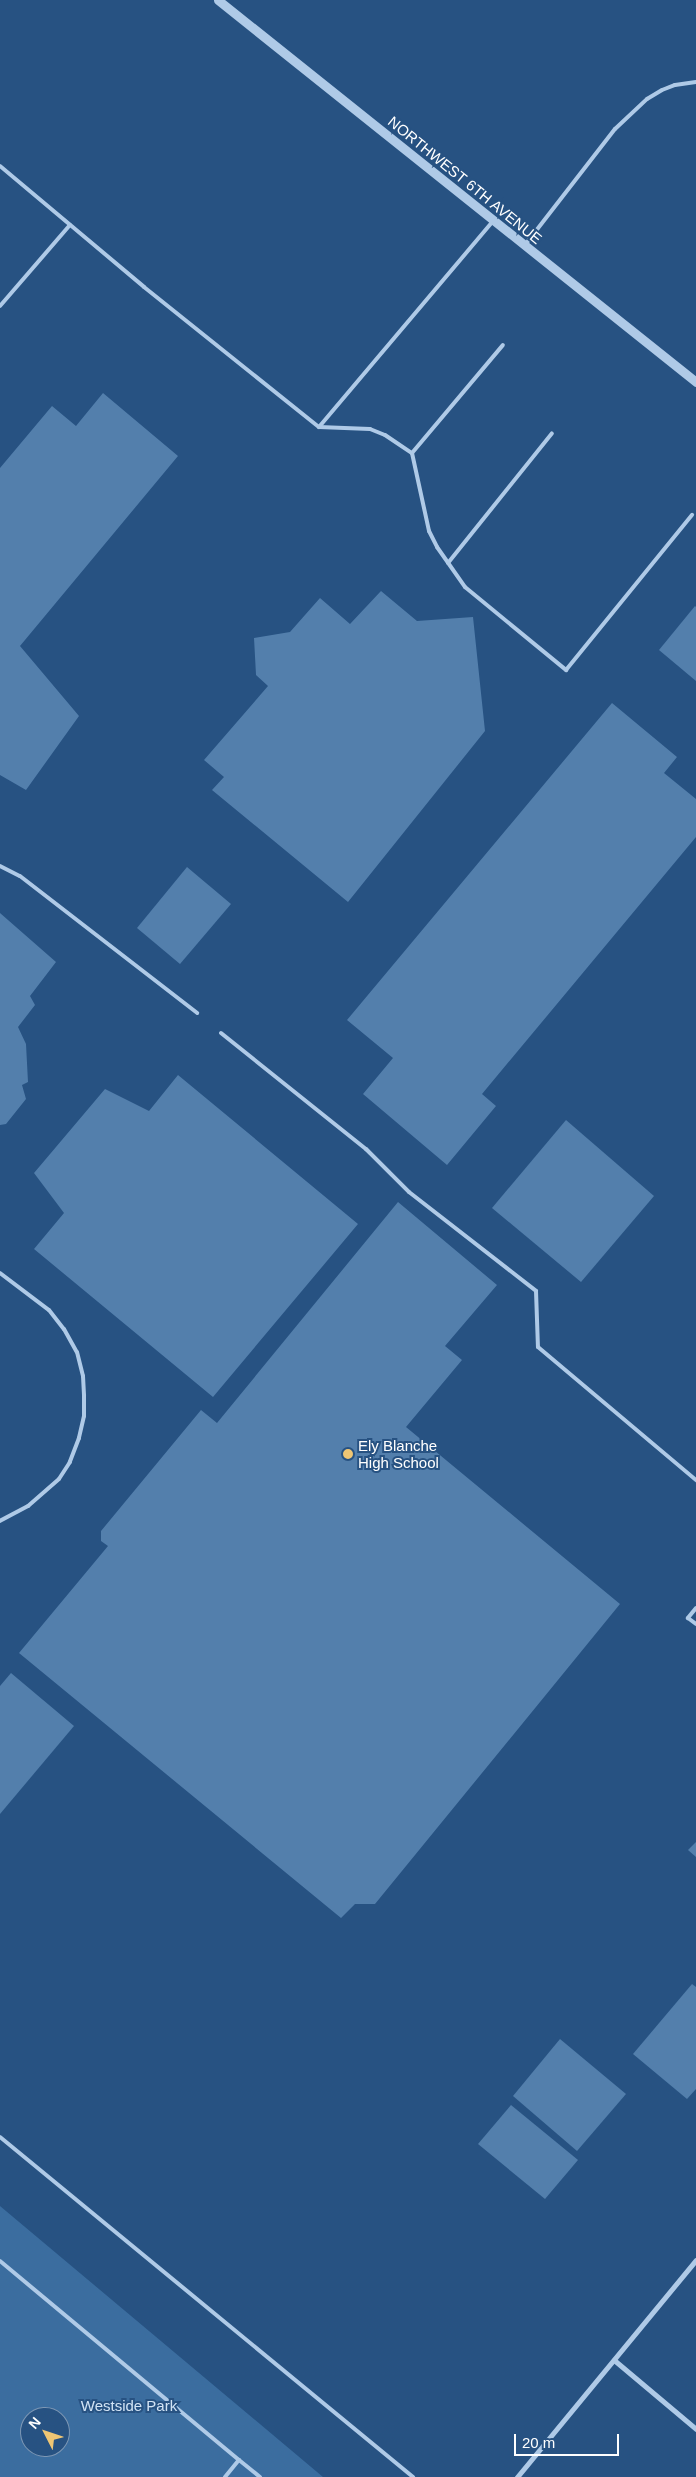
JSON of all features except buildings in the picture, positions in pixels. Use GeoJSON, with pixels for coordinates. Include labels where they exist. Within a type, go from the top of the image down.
{"type":"FeatureCollection","features":[{"type":"Feature","properties":{"kind":"street","name":"NORTHWEST 6TH AVENUE"},"geometry":{"type":"LineString","coordinates":[[218,0],[696,382]]}},
{"type":"Feature","properties":{"kind":"street"},"geometry":{"type":"LineString","coordinates":[[517,2477],[696,2260]]}},
{"type":"Feature","properties":{"kind":"street"},"geometry":{"type":"LineString","coordinates":[[614,2360],[696,2430]]}},
{"type":"Feature","properties":{"kind":"lane"},"geometry":{"type":"LineString","coordinates":[[525,245],[615,130],[647,99],[675,85],[696,82]]}},
{"type":"Feature","properties":{"kind":"lane"},"geometry":{"type":"LineString","coordinates":[[0,166],[318,428],[370,428],[385,435],[412,454],[426,522],[437,547],[465,587],[566,670],[692,515]]}},
{"type":"Feature","properties":{"kind":"lane"},"geometry":{"type":"LineString","coordinates":[[318,428],[493,220]]}},
{"type":"Feature","properties":{"kind":"lane"},"geometry":{"type":"LineString","coordinates":[[0,306],[70,225]]}},
{"type":"Feature","properties":{"kind":"lane"},"geometry":{"type":"LineString","coordinates":[[0,298],[4,302]]}},
{"type":"Feature","properties":{"kind":"lane"},"geometry":{"type":"LineString","coordinates":[[412,454],[503,345]]}},
{"type":"Feature","properties":{"kind":"lane"},"geometry":{"type":"LineString","coordinates":[[448,563],[552,433]]}},
{"type":"Feature","properties":{"kind":"lane"},"geometry":{"type":"LineString","coordinates":[[0,866],[20,876],[197,1013]]}},
{"type":"Feature","properties":{"kind":"lane"},"geometry":{"type":"LineString","coordinates":[[221,1033],[366,1150],[409,1192],[536,1290],[538,1347],[696,1480]]}},
{"type":"Feature","properties":{"kind":"lane"},"geometry":{"type":"LineString","coordinates":[[0,1273],[49,1310],[64,1329],[77,1352],[83,1376],[84,1416],[79,1438],[70,1462],[59,1479],[28,1506],[0,1521]]}},
{"type":"Feature","properties":{"kind":"lane"},"geometry":{"type":"LineString","coordinates":[[696,1608],[688,1618],[696,1624]]}},
{"type":"Feature","properties":{"kind":"lane"},"geometry":{"type":"LineString","coordinates":[[0,2137],[413,2477]]}},
{"type":"Feature","properties":{"kind":"lane"},"geometry":{"type":"LineString","coordinates":[[0,2261],[260,2477]]}},
{"type":"Feature","properties":{"kind":"lane"},"geometry":{"type":"LineString","coordinates":[[225,2477],[239,2460]]}},
{"type":"Feature","properties":{"kind":"green space","name":"Westside Park"},"geometry":{"type":"Polygon","coordinates":[[[0,2206],[323,2477],[0,2477],[0,2206]]]}},
{"type":"Feature","properties":{"kind":"place","name":"Ely Blanche High School"},"geometry":{"type":"Point","coordinates":[348,1454]}}]}
